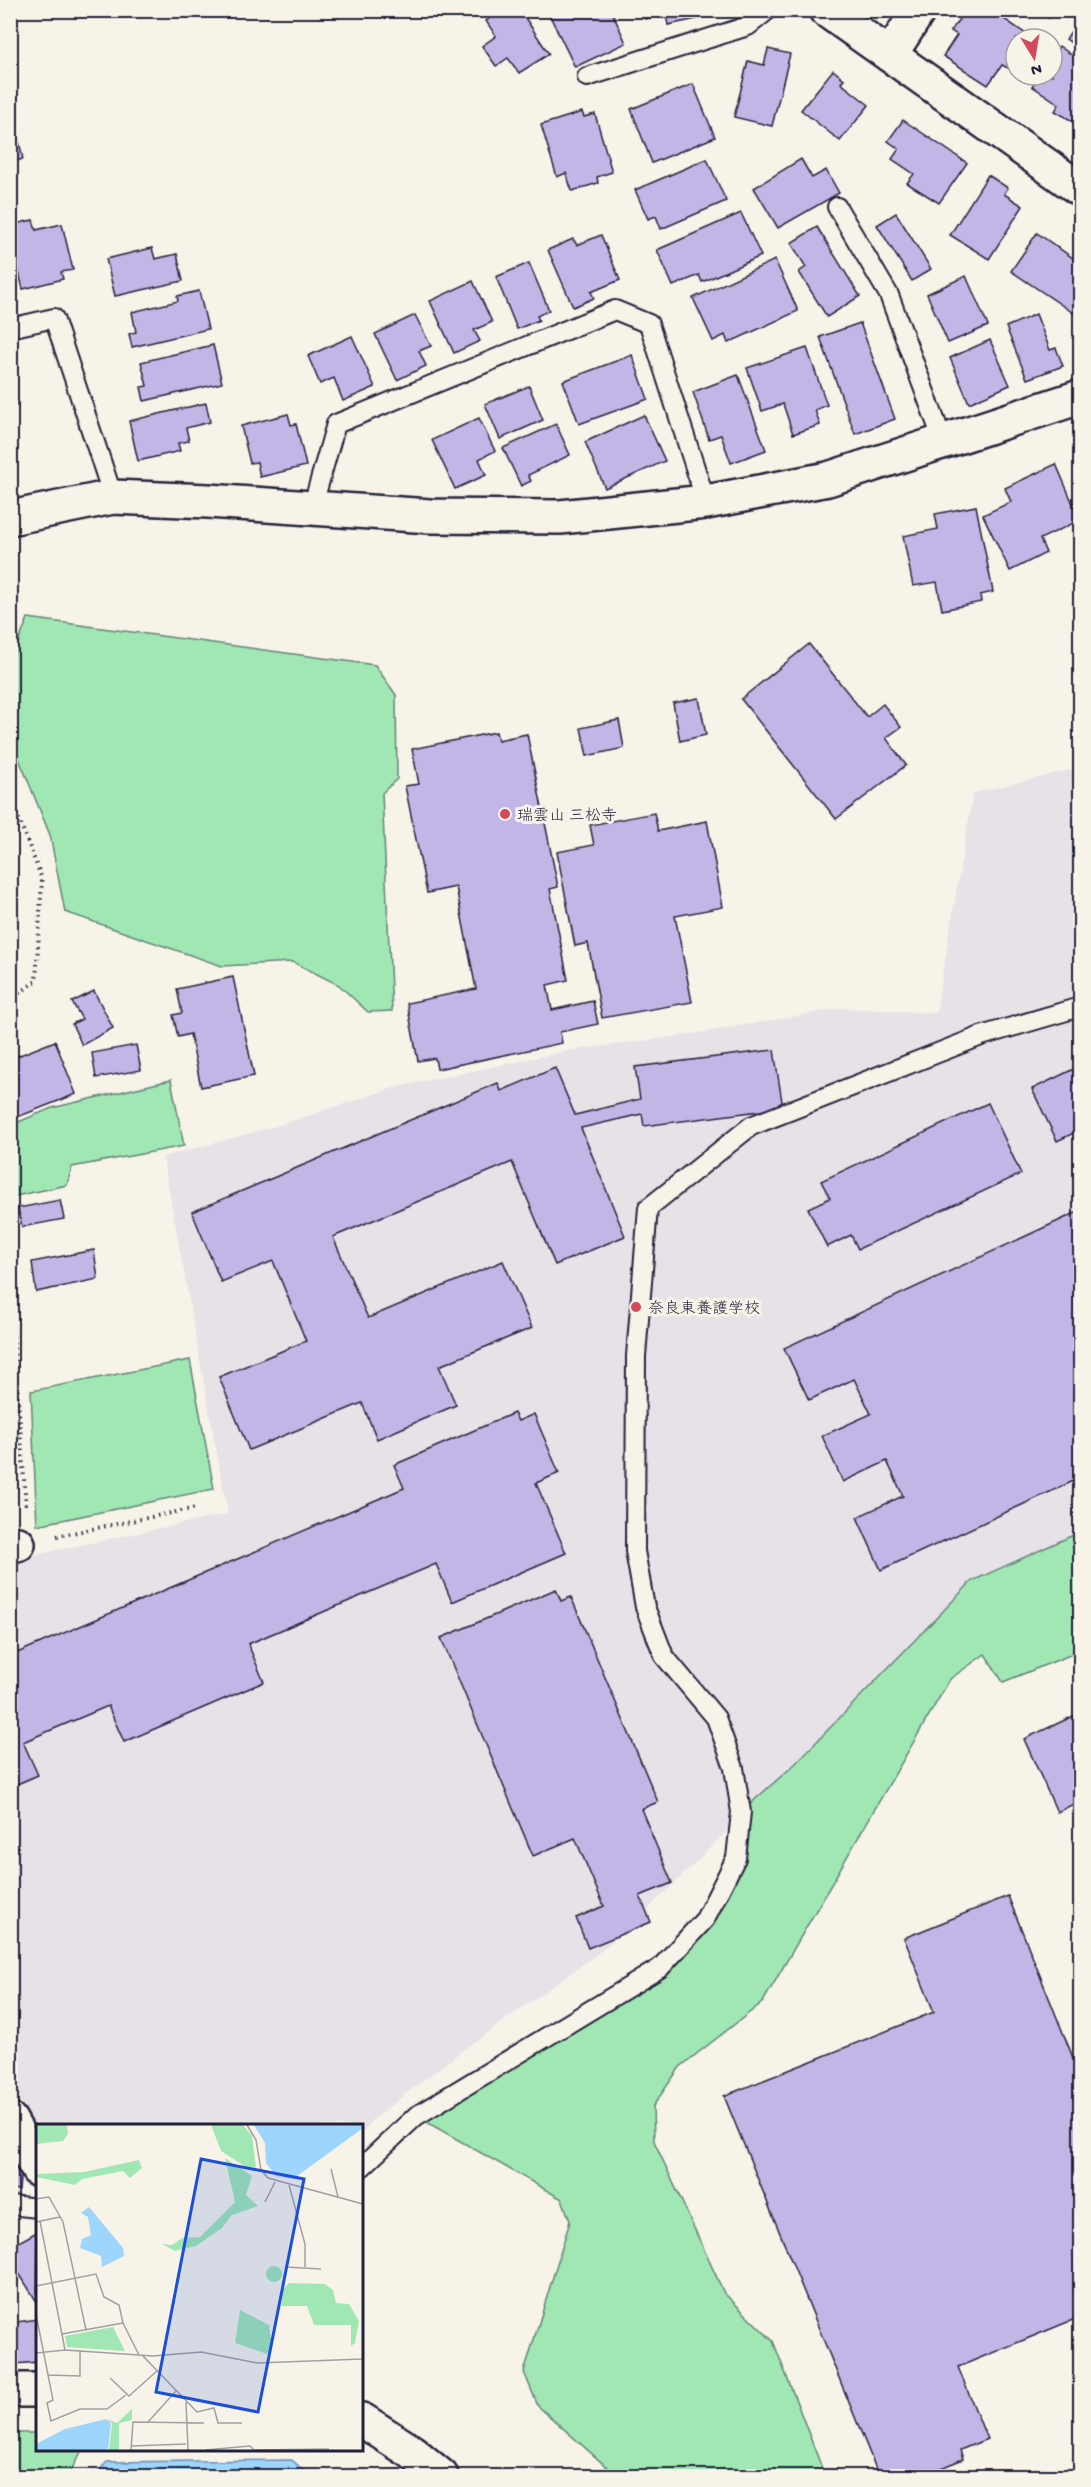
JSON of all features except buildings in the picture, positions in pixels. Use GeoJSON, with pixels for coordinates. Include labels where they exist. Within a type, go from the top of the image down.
{"type":"FeatureCollection","features":[{"type":"Feature","properties":{"kind":"street"},"geometry":{"type":"LineString","coordinates":[[826,10],[1080,189]]}},
{"type":"Feature","properties":{"kind":"street"},"geometry":{"type":"LineString","coordinates":[[890,56],[919,10]]}},
{"type":"Feature","properties":{"kind":"street"},"geometry":{"type":"LineString","coordinates":[[10,518],[113,497],[430,516],[560,517],[706,502],[828,478],[1080,397]]}},
{"type":"Feature","properties":{"kind":"street"},"geometry":{"type":"LineString","coordinates":[[10,2120],[36,2166]]}},
{"type":"Feature","properties":{"kind":"street"},"geometry":{"type":"LineString","coordinates":[[10,2390],[36,2390]]}},
{"type":"Feature","properties":{"kind":"street"},"geometry":{"type":"LineString","coordinates":[[363,2421],[412,2452],[441,2476]]}},
{"type":"Feature","properties":{"kind":"lane"},"geometry":{"type":"LineString","coordinates":[[587,77],[748,26],[768,10]]}},
{"type":"Feature","properties":{"kind":"lane"},"geometry":{"type":"LineString","coordinates":[[837,207],[889,295],[943,441]]}},
{"type":"Feature","properties":{"kind":"lane"},"geometry":{"type":"LineString","coordinates":[[312,508],[336,424],[615,310],[649,324],[706,502]]}},
{"type":"Feature","properties":{"kind":"lane"},"geometry":{"type":"LineString","coordinates":[[10,328],[54,318],[113,497]]}},
{"type":"Feature","properties":{"kind":"lane"},"geometry":{"type":"LineString","coordinates":[[363,2165],[416,2116],[660,1968],[705,1919],[736,1858],[741,1812],[734,1768],[716,1718],[664,1656],[645,1607],[635,1551],[636,1356],[648,1208],[751,1126],[981,1036],[1080,1007]]}},
{"type":"Feature","properties":{"kind":"lane"},"geometry":{"type":"LineString","coordinates":[[10,2205],[36,2208]]}},
{"type":"Feature","properties":{"kind":"path"},"geometry":{"type":"LineString","coordinates":[[10,796],[42,879],[36,981],[10,1000]]}},
{"type":"Feature","properties":{"kind":"path"},"geometry":{"type":"LineString","coordinates":[[10,1294],[27,1523],[14,1545]]}},
{"type":"Feature","properties":{"kind":"path"},"geometry":{"type":"LineString","coordinates":[[14,1545],[196,1508]]}},
{"type":"Feature","properties":{"kind":"shaded area","name":"奈良東養護学校"},"geometry":{"type":"Polygon","coordinates":[[[1080,768],[1080,1532],[972,1581],[795,1764],[636,1921],[596,1955],[460,2052],[372,2120],[363,2132],[363,2124],[36,2124],[36,2130],[10,2085],[10,1560],[228,1514],[163,1157],[273,1127],[397,1087],[567,1051],[687,1035],[844,1008],[936,1013],[973,793],[1080,768]]]}},
{"type":"Feature","properties":{"kind":"green space"},"geometry":{"type":"Polygon","coordinates":[[[28,618],[375,665],[396,695],[397,779],[382,793],[392,1011],[368,1012],[339,985],[293,962],[222,966],[65,912],[50,835],[11,739],[11,661],[28,618]]]}},
{"type":"Feature","properties":{"kind":"green space"},"geometry":{"type":"Polygon","coordinates":[[[171,1080],[184,1146],[72,1167],[67,1185],[11,1197],[11,1125],[52,1108],[171,1080]]]}},
{"type":"Feature","properties":{"kind":"green space"},"geometry":{"type":"Polygon","coordinates":[[[190,1360],[214,1489],[37,1525],[31,1391],[190,1360]]]}},
{"type":"Feature","properties":{"kind":"green space"},"geometry":{"type":"Polygon","coordinates":[[[1080,1532],[1080,1651],[1003,1682],[985,1654],[950,1679],[763,2002],[680,2067],[653,2106],[654,2141],[724,2293],[773,2341],[825,2476],[631,2476],[608,2468],[538,2406],[524,2372],[570,2221],[562,2199],[416,2116],[660,1968],[736,1858],[741,1812],[795,1764],[972,1581],[1080,1532]]]}},
{"type":"Feature","properties":{"kind":"green space"},"geometry":{"type":"Polygon","coordinates":[[[10,2433],[36,2433],[36,2451],[81,2451],[68,2476],[11,2476],[10,2433]]]}},
{"type":"Feature","properties":{"kind":"water"},"geometry":{"type":"Polygon","coordinates":[[[292,2460],[310,2476],[94,2476],[107,2462],[292,2460]]]}},
{"type":"Feature","properties":{"kind":"place","name":"瑞雲山 三松寺"},"geometry":{"type":"Point","coordinates":[505,814]}},
{"type":"Feature","properties":{"kind":"place","name":"奈良東養護学校"},"geometry":{"type":"Point","coordinates":[636,1307]}}]}
